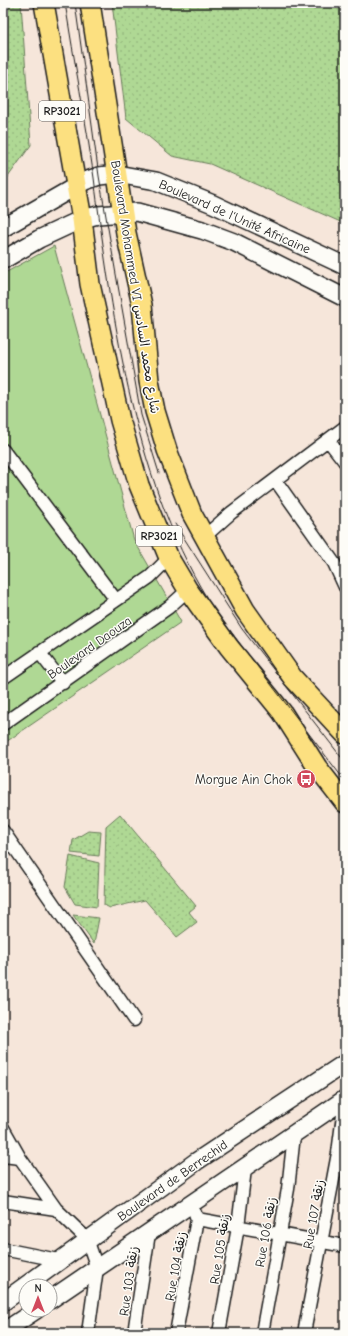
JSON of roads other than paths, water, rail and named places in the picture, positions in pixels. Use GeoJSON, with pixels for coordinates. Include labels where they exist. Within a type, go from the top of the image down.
{"type":"FeatureCollection","features":[{"type":"Feature","properties":{"kind":"main road","name":"RP3021"},"geometry":{"type":"LineString","coordinates":[[44,3],[82,219],[90,284],[120,420],[138,485],[169,558],[188,590],[229,647],[282,712],[317,767],[345,803]]}},
{"type":"Feature","properties":{"kind":"main road","name":"Boulevard Mohammed VI شارع محمد السادس"},"geometry":{"type":"LineString","coordinates":[[90,3],[117,174],[125,213],[126,233],[142,305],[146,359],[155,411],[178,481],[204,537],[245,610],[273,652],[317,705],[345,734]]}},
{"type":"Feature","properties":{"kind":"street","name":"Boulevard de l'Unité Africaine"},"geometry":{"type":"LineString","coordinates":[[3,228],[76,185],[99,176],[117,174],[156,181],[189,194],[345,266]]}},
{"type":"Feature","properties":{"kind":"street","name":"Boulevard de l'Unité Africaine"},"geometry":{"type":"LineString","coordinates":[[3,260],[39,239],[82,219],[98,215],[137,212],[202,230],[234,242],[345,298]]}},
{"type":"Feature","properties":{"kind":"street"},"geometry":{"type":"LineString","coordinates":[[204,537],[231,513],[276,481],[345,427]]}},
{"type":"Feature","properties":{"kind":"street"},"geometry":{"type":"LineString","coordinates":[[328,440],[345,462]]}},
{"type":"Feature","properties":{"kind":"street"},"geometry":{"type":"LineString","coordinates":[[3,450],[116,600]]}},
{"type":"Feature","properties":{"kind":"street"},"geometry":{"type":"LineString","coordinates":[[276,481],[334,563],[345,587]]}},
{"type":"Feature","properties":{"kind":"street","name":"Boulevard Daouza"},"geometry":{"type":"LineString","coordinates":[[3,678],[150,577],[169,558]]}},
{"type":"Feature","properties":{"kind":"street","name":"Boulevard Daouza"},"geometry":{"type":"LineString","coordinates":[[3,724],[169,607],[188,590]]}},
{"type":"Feature","properties":{"kind":"street"},"geometry":{"type":"LineString","coordinates":[[39,652],[63,683]]}},
{"type":"Feature","properties":{"kind":"street"},"geometry":{"type":"LineString","coordinates":[[3,831],[134,1020]]}},
{"type":"Feature","properties":{"kind":"street","name":"Boulevard de Berrechid"},"geometry":{"type":"LineString","coordinates":[[5,1299],[198,1161],[345,1064]]}},
{"type":"Feature","properties":{"kind":"street"},"geometry":{"type":"LineString","coordinates":[[58,1295],[149,1233],[194,1212],[244,1169],[345,1099]]}},
{"type":"Feature","properties":{"kind":"street","name":"Rue 107 زنقة"},"geometry":{"type":"LineString","coordinates":[[304,1333],[338,1153],[345,1099]]}},
{"type":"Feature","properties":{"kind":"street"},"geometry":{"type":"LineString","coordinates":[[3,1128],[20,1158],[56,1209],[87,1239],[97,1268],[88,1333]]}},
{"type":"Feature","properties":{"kind":"street","name":"Rue 106 زنقة"},"geometry":{"type":"LineString","coordinates":[[262,1333],[288,1188],[294,1135]]}},
{"type":"Feature","properties":{"kind":"street"},"geometry":{"type":"LineString","coordinates":[[3,1156],[20,1158]]}},
{"type":"Feature","properties":{"kind":"street","name":"Rue 105 زنقة"},"geometry":{"type":"LineString","coordinates":[[219,1333],[238,1227],[244,1169]]}},
{"type":"Feature","properties":{"kind":"street"},"geometry":{"type":"LineString","coordinates":[[3,1201],[56,1209]]}},
{"type":"Feature","properties":{"kind":"street"},"geometry":{"type":"LineString","coordinates":[[194,1212],[238,1227],[345,1246]]}},
{"type":"Feature","properties":{"kind":"street","name":"Rue 104 زنقة"},"geometry":{"type":"LineString","coordinates":[[176,1333],[194,1212]]}},
{"type":"Feature","properties":{"kind":"street","name":"Rue 103 زنقة"},"geometry":{"type":"LineString","coordinates":[[134,1333],[149,1233]]}},
{"type":"Feature","properties":{"kind":"street"},"geometry":{"type":"LineString","coordinates":[[3,1249],[58,1260]]}},
{"type":"Feature","properties":{"kind":"street"},"geometry":{"type":"LineString","coordinates":[[3,1332],[24,1318]]}},
{"type":"Feature","properties":{"kind":"tram line"},"geometry":{"type":"LineString","coordinates":[[65,3],[120,346],[132,402],[147,458],[165,512],[188,563],[215,611],[345,781]]}},
{"type":"Feature","properties":{"kind":"tram line"},"geometry":{"type":"LineString","coordinates":[[75,3],[99,176],[141,415],[159,473]]}},
{"type":"Feature","properties":{"kind":"tram line"},"geometry":{"type":"LineString","coordinates":[[175,524],[242,629],[345,762]]}},
{"type":"Feature","properties":{"kind":"place","name":"Morgue Ain Chok"},"geometry":{"type":"Point","coordinates":[306,779]}}]}
